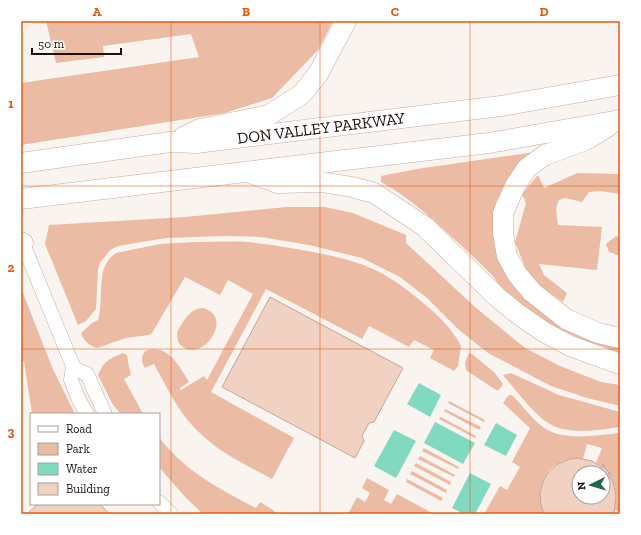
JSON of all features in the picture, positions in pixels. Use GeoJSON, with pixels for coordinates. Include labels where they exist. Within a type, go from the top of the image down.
{"type":"FeatureCollection","features":[{"type":"Feature","properties":{"kind":"highway"},"geometry":{"type":"LineString","coordinates":[[170,142],[200,129],[269,115],[302,94],[318,74],[346,21]]}},
{"type":"Feature","properties":{"kind":"highway","name":"DON VALLEY PARKWAY"},"geometry":{"type":"LineString","coordinates":[[21,163],[170,142],[196,143],[501,106],[620,85]]}},
{"type":"Feature","properties":{"kind":"highway"},"geometry":{"type":"LineString","coordinates":[[21,200],[489,143],[618,120]]}},
{"type":"Feature","properties":{"kind":"highway"},"geometry":{"type":"LineString","coordinates":[[618,120],[586,140],[545,155],[527,168],[515,186],[503,213],[503,233],[507,256],[517,274],[532,292],[566,319],[598,332],[620,338]]}},
{"type":"Feature","properties":{"kind":"highway"},"geometry":{"type":"LineString","coordinates":[[247,172],[278,183],[321,182],[352,187],[374,193],[424,226],[497,297],[518,314],[544,332],[570,346],[617,362]]}},
{"type":"Feature","properties":{"kind":"street"},"geometry":{"type":"LineString","coordinates":[[22,242],[73,368],[71,380],[79,400],[86,413]]}},
{"type":"Feature","properties":{"kind":"street"},"geometry":{"type":"LineString","coordinates":[[73,368],[87,374],[105,413]]}},
{"type":"Feature","properties":{"kind":"street"},"geometry":{"type":"LineString","coordinates":[[160,503],[171,514]]}},
{"type":"Feature","properties":{"kind":"green space"},"geometry":{"type":"Polygon","coordinates":[[[46,21],[333,21],[318,50],[272,98],[225,113],[21,145],[21,83],[199,57],[191,34],[103,46],[104,57],[56,63],[46,21]]]}},
{"type":"Feature","properties":{"kind":"green space"},"geometry":{"type":"Polygon","coordinates":[[[535,152],[507,181],[496,202],[493,226],[494,241],[503,267],[620,344],[620,353],[589,342],[558,328],[543,320],[515,301],[503,290],[490,273],[427,215],[401,194],[381,182],[381,176],[417,169],[535,152]]]}},
{"type":"Feature","properties":{"kind":"green space"},"geometry":{"type":"Polygon","coordinates":[[[577,173],[620,174],[620,194],[600,191],[589,192],[582,202],[565,198],[559,200],[556,208],[558,225],[602,227],[597,270],[539,264],[544,275],[567,293],[563,302],[530,279],[515,242],[526,203],[522,194],[538,175],[544,188],[577,173]]]}},
{"type":"Feature","properties":{"kind":"green space"},"geometry":{"type":"Polygon","coordinates":[[[286,207],[325,207],[353,213],[406,235],[406,243],[475,307],[525,348],[560,366],[601,382],[620,385],[620,406],[587,398],[551,386],[488,353],[458,329],[427,298],[400,277],[362,258],[309,245],[261,237],[224,236],[166,238],[118,246],[110,250],[100,263],[98,270],[96,309],[86,321],[78,325],[45,244],[49,225],[185,217],[286,207]]]}},
{"type":"Feature","properties":{"kind":"green space"},"geometry":{"type":"Polygon","coordinates":[[[616,236],[620,238],[620,256],[609,252],[606,244],[616,236]]]}},
{"type":"Feature","properties":{"kind":"green space"},"geometry":{"type":"Polygon","coordinates":[[[248,242],[280,246],[342,258],[380,272],[410,292],[433,311],[449,327],[461,346],[458,366],[454,371],[430,358],[434,350],[414,340],[409,347],[369,326],[362,339],[266,289],[211,392],[294,438],[272,479],[227,454],[194,428],[181,411],[154,364],[145,368],[142,362],[142,357],[145,351],[153,349],[166,353],[177,363],[189,382],[180,388],[181,390],[204,376],[207,380],[253,294],[228,280],[220,295],[185,277],[152,333],[149,335],[126,338],[97,348],[91,346],[83,338],[81,333],[92,323],[98,320],[101,303],[102,275],[109,259],[116,253],[160,244],[248,242]]]}},
{"type":"Feature","properties":{"kind":"green space"},"geometry":{"type":"Polygon","coordinates":[[[21,288],[52,367],[75,413],[32,413],[24,361],[21,361],[21,288]]]}},
{"type":"Feature","properties":{"kind":"green space"},"geometry":{"type":"Polygon","coordinates":[[[203,308],[213,313],[216,321],[216,330],[204,345],[196,349],[186,349],[178,342],[177,332],[184,320],[194,310],[203,308]]]}},
{"type":"Feature","properties":{"kind":"green space"},"geometry":{"type":"Polygon","coordinates":[[[123,353],[127,355],[131,375],[124,379],[142,413],[120,413],[113,405],[98,375],[105,363],[123,353]]]}},
{"type":"Feature","properties":{"kind":"green space"},"geometry":{"type":"Polygon","coordinates":[[[469,353],[494,372],[503,384],[499,390],[496,390],[466,370],[465,362],[469,353]]]}},
{"type":"Feature","properties":{"kind":"green space"},"geometry":{"type":"Polygon","coordinates":[[[511,373],[559,395],[620,412],[620,427],[575,431],[566,430],[550,424],[531,408],[503,375],[511,373]]]}},
{"type":"Feature","properties":{"kind":"green space"},"geometry":{"type":"Polygon","coordinates":[[[508,396],[513,396],[543,427],[560,435],[591,436],[620,433],[620,514],[614,509],[616,495],[611,478],[611,465],[599,465],[596,463],[602,448],[587,444],[583,459],[571,459],[561,462],[553,467],[547,474],[542,483],[540,492],[544,514],[484,514],[500,486],[507,490],[520,467],[512,462],[530,428],[503,403],[508,396]]]}},
{"type":"Feature","properties":{"kind":"green space"},"geometry":{"type":"Polygon","coordinates":[[[449,401],[485,420],[484,422],[448,403],[449,401]]]}},
{"type":"Feature","properties":{"kind":"green space"},"geometry":{"type":"Polygon","coordinates":[[[445,409],[481,427],[479,430],[444,411],[445,409]]]}},
{"type":"Feature","properties":{"kind":"green space"},"geometry":{"type":"Polygon","coordinates":[[[441,417],[476,436],[475,438],[439,419],[441,417]]]}},
{"type":"Feature","properties":{"kind":"green space"},"geometry":{"type":"Polygon","coordinates":[[[160,438],[180,460],[203,478],[256,508],[260,502],[277,514],[203,514],[186,498],[160,468],[160,438]]]}},
{"type":"Feature","properties":{"kind":"green space"},"geometry":{"type":"Polygon","coordinates":[[[424,448],[459,467],[458,469],[422,451],[424,448]]]}},
{"type":"Feature","properties":{"kind":"green space"},"geometry":{"type":"Polygon","coordinates":[[[420,456],[455,475],[454,477],[418,459],[420,456]]]}},
{"type":"Feature","properties":{"kind":"green space"},"geometry":{"type":"Polygon","coordinates":[[[416,463],[451,482],[450,485],[414,466],[416,463]]]}},
{"type":"Feature","properties":{"kind":"green space"},"geometry":{"type":"Polygon","coordinates":[[[412,471],[447,490],[446,493],[410,474],[412,471]]]}},
{"type":"Feature","properties":{"kind":"green space"},"geometry":{"type":"Polygon","coordinates":[[[367,478],[389,490],[384,500],[391,504],[397,494],[434,514],[348,514],[357,497],[365,502],[370,493],[362,488],[367,478]]]}},
{"type":"Feature","properties":{"kind":"green space"},"geometry":{"type":"Polygon","coordinates":[[[407,479],[443,498],[441,501],[406,482],[407,479]]]}},
{"type":"Feature","properties":{"kind":"water"},"geometry":{"type":"Polygon","coordinates":[[[419,383],[441,395],[430,417],[407,404],[419,383]]]}},
{"type":"Feature","properties":{"kind":"water"},"geometry":{"type":"Polygon","coordinates":[[[435,422],[475,443],[463,464],[424,443],[435,422]]]}},
{"type":"Feature","properties":{"kind":"water"},"geometry":{"type":"Polygon","coordinates":[[[496,423],[517,435],[506,456],[484,445],[496,423]]]}},
{"type":"Feature","properties":{"kind":"water"},"geometry":{"type":"Polygon","coordinates":[[[394,430],[416,441],[396,478],[374,466],[394,430]]]}},
{"type":"Feature","properties":{"kind":"water"},"geometry":{"type":"Polygon","coordinates":[[[470,473],[491,484],[475,514],[464,514],[452,508],[470,473]]]}},
{"type":"Feature","properties":{"kind":"building"},"geometry":{"type":"Polygon","coordinates":[[[270,297],[403,368],[374,422],[369,423],[362,436],[364,441],[355,458],[222,387],[270,297]]]}},
{"type":"Feature","properties":{"kind":"building"},"geometry":{"type":"Polygon","coordinates":[[[577,458],[592,461],[598,465],[571,465],[571,505],[611,505],[611,478],[616,496],[614,514],[544,514],[541,505],[540,493],[543,482],[547,474],[558,464],[577,458]]]}},
{"type":"Feature","properties":{"kind":"building"},"geometry":{"type":"Polygon","coordinates":[[[37,505],[101,505],[109,514],[27,514],[37,505]]]}}]}
